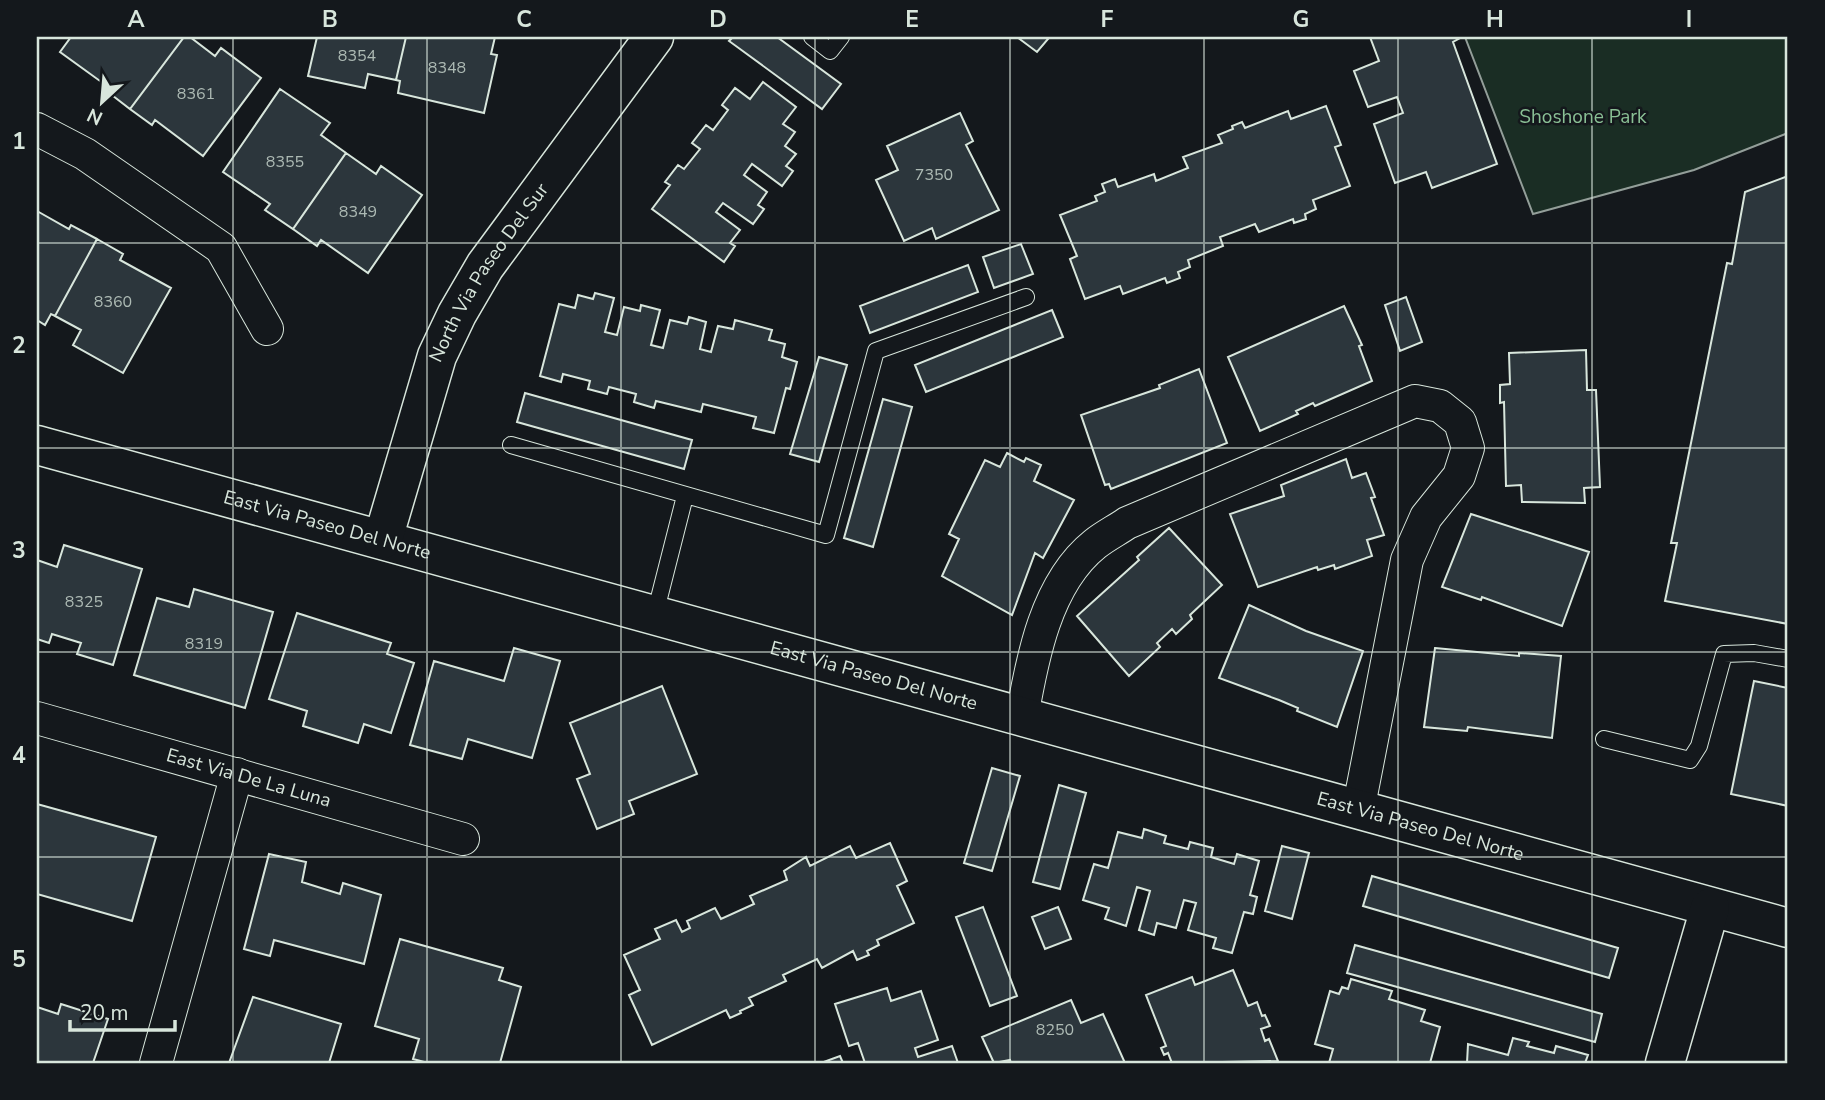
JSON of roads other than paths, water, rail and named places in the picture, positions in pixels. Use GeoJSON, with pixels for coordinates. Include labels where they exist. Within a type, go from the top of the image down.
{"type":"FeatureCollection","features":[{"type":"Feature","properties":{"kind":"street","name":"North Via Paseo Del Sur"},"geometry":{"type":"LineString","coordinates":[[383,539],[437,356],[457,314],[485,266],[654,37]]}},
{"type":"Feature","properties":{"kind":"street"},"geometry":{"type":"LineString","coordinates":[[37,129],[85,154],[221,248],[267,330]]}},
{"type":"Feature","properties":{"kind":"street"},"geometry":{"type":"LineString","coordinates":[[1022,717],[1028,682],[1047,617],[1067,577],[1094,545],[1128,523],[1415,401],[1440,406],[1460,422],[1468,448],[1459,476],[1426,517],[1407,560],[1358,811]]}},
{"type":"Feature","properties":{"kind":"street","name":"East Via Paseo Del Norte"},"geometry":{"type":"LineString","coordinates":[[37,445],[655,614],[1358,811],[1577,868],[1710,908]]}},
{"type":"Feature","properties":{"kind":"street","name":"East Via De La Luna"},"geometry":{"type":"LineString","coordinates":[[37,718],[463,839]]}},
{"type":"Feature","properties":{"kind":"street"},"geometry":{"type":"LineString","coordinates":[[156,1063],[237,774]]}},
{"type":"Feature","properties":{"kind":"street"},"geometry":{"type":"LineString","coordinates":[[1665,1063],[1710,908],[1788,928]]}},
{"type":"Feature","properties":{"kind":"lane"},"geometry":{"type":"LineString","coordinates":[[812,37],[830,51],[841,37]]}},
{"type":"Feature","properties":{"kind":"lane"},"geometry":{"type":"LineString","coordinates":[[511,445],[826,535],[876,351],[1026,297]]}},
{"type":"Feature","properties":{"kind":"lane"},"geometry":{"type":"LineString","coordinates":[[655,614],[685,496]]}},
{"type":"Feature","properties":{"kind":"lane"},"geometry":{"type":"LineString","coordinates":[[1604,739],[1690,760],[1699,746],[1724,654],[1755,653],[1788,659]]}},
{"type":"Feature","properties":{"kind":"park label","name":"Shoshone Park"},"geometry":{"type":"Point","coordinates":[1583,117]}}]}
